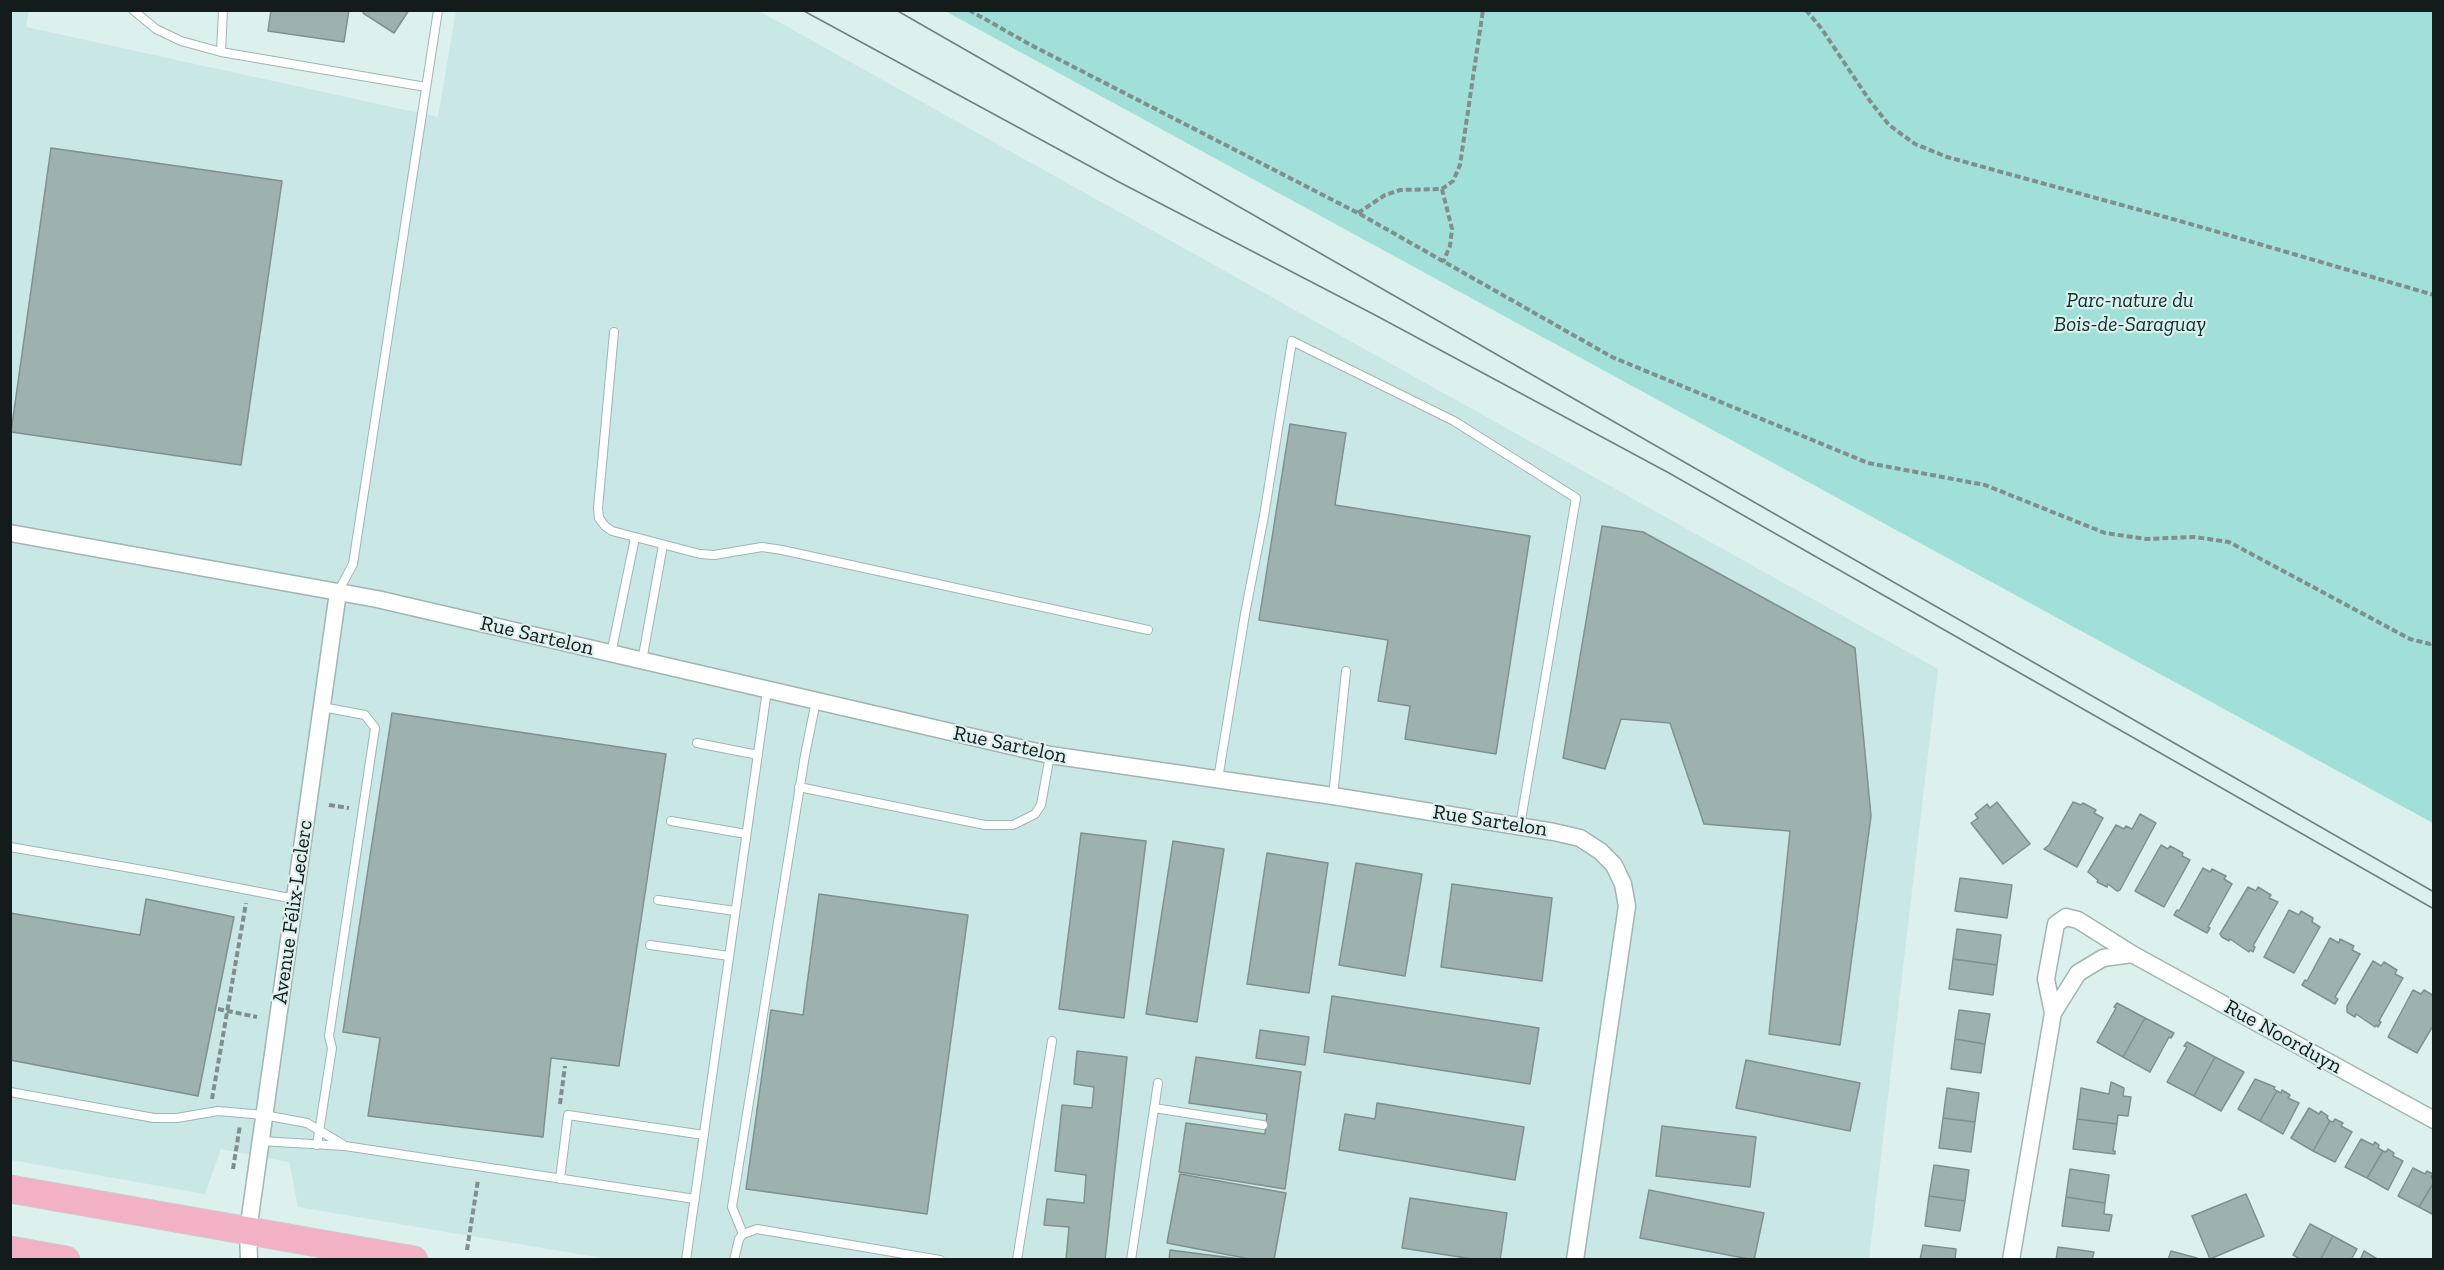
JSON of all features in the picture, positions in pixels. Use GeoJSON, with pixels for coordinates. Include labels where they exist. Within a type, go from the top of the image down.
{"type":"FeatureCollection","features":[{"type":"Feature","properties":{"kind":"main road"},"geometry":{"type":"LineString","coordinates":[[10,1189],[414,1260]]}},
{"type":"Feature","properties":{"kind":"main road"},"geometry":{"type":"LineString","coordinates":[[10,1250],[66,1260]]}},
{"type":"Feature","properties":{"kind":"street","name":"Rue Sartelon"},"geometry":{"type":"LineString","coordinates":[[10,533],[377,599],[1050,755],[1520,826],[1569,835],[1591,844],[1614,865],[1619,874],[1626,894],[1626,922],[1575,1260]]}},
{"type":"Feature","properties":{"kind":"street","name":"Avenue Félix-Leclerc"},"geometry":{"type":"LineString","coordinates":[[249,1260],[248,1231],[338,592]]}},
{"type":"Feature","properties":{"kind":"street","name":"Rue Noorduyn"},"geometry":{"type":"LineString","coordinates":[[2054,1013],[2046,979],[2056,924],[2066,917],[2078,920],[2132,954],[2433,1120]]}},
{"type":"Feature","properties":{"kind":"street","name":"Rue Noorduyn"},"geometry":{"type":"LineString","coordinates":[[2011,1260],[2054,1013],[2078,973],[2103,958],[2132,954]]}},
{"type":"Feature","properties":{"kind":"street","name":"Avenue Félix-Leclerc"},"geometry":{"type":"LineString","coordinates":[[238,1260],[248,1231]]}},
{"type":"Feature","properties":{"kind":"lane"},"geometry":{"type":"LineString","coordinates":[[133,10],[156,29],[181,41],[221,52],[426,87]]}},
{"type":"Feature","properties":{"kind":"lane"},"geometry":{"type":"LineString","coordinates":[[221,52],[223,10]]}},
{"type":"Feature","properties":{"kind":"lane"},"geometry":{"type":"LineString","coordinates":[[338,592],[353,564],[438,10]]}},
{"type":"Feature","properties":{"kind":"lane"},"geometry":{"type":"LineString","coordinates":[[614,332],[598,508],[599,518],[612,531],[714,555],[762,547],[782,550],[1148,630]]}},
{"type":"Feature","properties":{"kind":"lane"},"geometry":{"type":"LineString","coordinates":[[1218,779],[1292,341],[1454,421],[1576,498],[1520,826]]}},
{"type":"Feature","properties":{"kind":"lane"},"geometry":{"type":"LineString","coordinates":[[611,654],[635,538]]}},
{"type":"Feature","properties":{"kind":"lane"},"geometry":{"type":"LineString","coordinates":[[641,661],[663,544]]}},
{"type":"Feature","properties":{"kind":"lane"},"geometry":{"type":"LineString","coordinates":[[1333,796],[1346,671]]}},
{"type":"Feature","properties":{"kind":"lane"},"geometry":{"type":"LineString","coordinates":[[686,1260],[767,690]]}},
{"type":"Feature","properties":{"kind":"lane"},"geometry":{"type":"LineString","coordinates":[[743,1234],[732,1208],[799,787],[816,701]]}},
{"type":"Feature","properties":{"kind":"lane"},"geometry":{"type":"LineString","coordinates":[[317,1145],[332,1048],[329,1036],[375,728],[365,715],[322,707]]}},
{"type":"Feature","properties":{"kind":"lane"},"geometry":{"type":"LineString","coordinates":[[697,743],[758,755]]}},
{"type":"Feature","properties":{"kind":"lane"},"geometry":{"type":"LineString","coordinates":[[799,787],[985,825],[1013,825],[1035,814],[1041,805],[1050,755]]}},
{"type":"Feature","properties":{"kind":"lane"},"geometry":{"type":"LineString","coordinates":[[670,821],[746,834]]}},
{"type":"Feature","properties":{"kind":"lane"},"geometry":{"type":"LineString","coordinates":[[10,847],[160,873],[295,900]]}},
{"type":"Feature","properties":{"kind":"lane"},"geometry":{"type":"LineString","coordinates":[[658,900],[735,911]]}},
{"type":"Feature","properties":{"kind":"lane"},"geometry":{"type":"LineString","coordinates":[[650,945],[729,956]]}},
{"type":"Feature","properties":{"kind":"lane"},"geometry":{"type":"LineString","coordinates":[[1017,1260],[1052,1041]]}},
{"type":"Feature","properties":{"kind":"lane"},"geometry":{"type":"LineString","coordinates":[[1131,1260],[1158,1083]]}},
{"type":"Feature","properties":{"kind":"lane"},"geometry":{"type":"LineString","coordinates":[[10,1092],[154,1118],[177,1118],[218,1111],[264,1115],[307,1123],[345,1146]]}},
{"type":"Feature","properties":{"kind":"lane"},"geometry":{"type":"LineString","coordinates":[[1154,1108],[1263,1125]]}},
{"type":"Feature","properties":{"kind":"lane"},"geometry":{"type":"LineString","coordinates":[[560,1179],[568,1115],[704,1135]]}},
{"type":"Feature","properties":{"kind":"lane"},"geometry":{"type":"LineString","coordinates":[[260,1141],[345,1146],[695,1199]]}},
{"type":"Feature","properties":{"kind":"lane"},"geometry":{"type":"LineString","coordinates":[[734,1260],[736,1245],[743,1234],[757,1229],[940,1260]]}},
{"type":"Feature","properties":{"kind":"path"},"geometry":{"type":"LineString","coordinates":[[969,10],[1029,44],[1358,213],[1612,357],[1868,464],[1985,484],[2105,533],[2146,539],[2195,537],[2229,542],[2410,639],[2430,644],[2433,641]]}},
{"type":"Feature","properties":{"kind":"path"},"geometry":{"type":"LineString","coordinates":[[1358,213],[1385,195],[1400,190],[1442,189],[1453,181],[1460,165],[1483,10]]}},
{"type":"Feature","properties":{"kind":"path"},"geometry":{"type":"LineString","coordinates":[[1806,10],[1821,27],[1889,125],[1915,144],[1947,157],[2187,223],[2433,295]]}},
{"type":"Feature","properties":{"kind":"path"},"geometry":{"type":"LineString","coordinates":[[1442,189],[1452,229],[1450,246],[1443,262]]}},
{"type":"Feature","properties":{"kind":"path"},"geometry":{"type":"LineString","coordinates":[[329,805],[356,809]]}},
{"type":"Feature","properties":{"kind":"path"},"geometry":{"type":"LineString","coordinates":[[212,1100],[245,905]]}},
{"type":"Feature","properties":{"kind":"path"},"geometry":{"type":"LineString","coordinates":[[218,1009],[257,1017]]}},
{"type":"Feature","properties":{"kind":"path"},"geometry":{"type":"LineString","coordinates":[[559,1114],[565,1066]]}},
{"type":"Feature","properties":{"kind":"path"},"geometry":{"type":"LineString","coordinates":[[233,1169],[242,1112]]}},
{"type":"Feature","properties":{"kind":"path"},"geometry":{"type":"LineString","coordinates":[[467,1250],[478,1178]]}},
{"type":"Feature","properties":{"kind":"shaded area"},"geometry":{"type":"Polygon","coordinates":[[[10,11],[29,11],[26,27],[438,117],[456,11],[759,11],[1938,669],[1869,1259],[608,1259],[298,1207],[289,1162],[221,1149],[205,1194],[11,1160],[10,11]]]}},
{"type":"Feature","properties":{"kind":"green space","name":"Parc-nature du Bois-de-Saraguay"},"geometry":{"type":"Polygon","coordinates":[[[945,11],[2433,11],[2433,823],[945,11]]]}},
{"type":"Feature","properties":{"kind":"building"},"geometry":{"type":"Polygon","coordinates":[[[271,10],[349,10],[344,42],[268,31],[271,10]]]}},
{"type":"Feature","properties":{"kind":"building"},"geometry":{"type":"Polygon","coordinates":[[[364,10],[409,10],[394,33],[363,13],[364,10]]]}},
{"type":"Feature","properties":{"kind":"building"},"geometry":{"type":"Polygon","coordinates":[[[51,148],[282,181],[241,465],[11,432],[51,148]]]}},
{"type":"Feature","properties":{"kind":"building"},"geometry":{"type":"Polygon","coordinates":[[[1290,424],[1346,433],[1335,505],[1530,536],[1496,754],[1405,739],[1410,706],[1378,701],[1388,640],[1259,620],[1290,424]]]}},
{"type":"Feature","properties":{"kind":"building"},"geometry":{"type":"Polygon","coordinates":[[[1602,526],[1643,532],[1855,648],[1871,816],[1840,1045],[1769,1034],[1790,831],[1704,824],[1670,723],[1621,719],[1605,769],[1563,758],[1602,526]]]}},
{"type":"Feature","properties":{"kind":"building"},"geometry":{"type":"Polygon","coordinates":[[[392,713],[666,754],[619,1066],[551,1058],[543,1137],[368,1116],[380,1038],[343,1032],[392,713]]]}},
{"type":"Feature","properties":{"kind":"building"},"geometry":{"type":"Polygon","coordinates":[[[1997,802],[2030,844],[2003,864],[1971,823],[1978,818],[1975,814],[1987,804],[1990,808],[1997,802]]]}},
{"type":"Feature","properties":{"kind":"building"},"geometry":{"type":"Polygon","coordinates":[[[2073,802],[2081,805],[2083,803],[2096,810],[2094,813],[2103,818],[2077,867],[2044,849],[2049,845],[2073,802]]]}},
{"type":"Feature","properties":{"kind":"building"},"geometry":{"type":"Polygon","coordinates":[[[2140,814],[2156,823],[2120,890],[2117,891],[2108,884],[2107,887],[2097,882],[2098,880],[2088,872],[2116,825],[2124,829],[2126,826],[2132,829],[2140,814]]]}},
{"type":"Feature","properties":{"kind":"building"},"geometry":{"type":"Polygon","coordinates":[[[1081,833],[1146,841],[1124,1018],[1059,1009],[1081,833]]]}},
{"type":"Feature","properties":{"kind":"building"},"geometry":{"type":"Polygon","coordinates":[[[1173,841],[1224,849],[1197,1022],[1146,1014],[1173,841]]]}},
{"type":"Feature","properties":{"kind":"building"},"geometry":{"type":"Polygon","coordinates":[[[2161,845],[2168,849],[2170,846],[2190,860],[2164,907],[2135,891],[2161,845]]]}},
{"type":"Feature","properties":{"kind":"building"},"geometry":{"type":"Polygon","coordinates":[[[1267,853],[1328,863],[1309,993],[1247,984],[1267,853]]]}},
{"type":"Feature","properties":{"kind":"building"},"geometry":{"type":"Polygon","coordinates":[[[1356,863],[1422,874],[1405,976],[1339,965],[1356,863]]]}},
{"type":"Feature","properties":{"kind":"building"},"geometry":{"type":"Polygon","coordinates":[[[2203,868],[2210,872],[2212,869],[2226,876],[2224,879],[2232,884],[2208,927],[2210,928],[2207,933],[2174,915],[2177,910],[2179,911],[2203,868]]]}},
{"type":"Feature","properties":{"kind":"building"},"geometry":{"type":"Polygon","coordinates":[[[1960,878],[2012,885],[2007,918],[1955,911],[1960,878]]]}},
{"type":"Feature","properties":{"kind":"building"},"geometry":{"type":"Polygon","coordinates":[[[1452,884],[1552,898],[1542,981],[1441,967],[1452,884]]]}},
{"type":"Feature","properties":{"kind":"building"},"geometry":{"type":"Polygon","coordinates":[[[2248,887],[2256,891],[2258,887],[2271,895],[2269,898],[2278,902],[2253,946],[2255,947],[2253,952],[2250,950],[2249,952],[2220,934],[2248,887]]]}},
{"type":"Feature","properties":{"kind":"building"},"geometry":{"type":"Polygon","coordinates":[[[819,894],[968,915],[927,1214],[746,1189],[771,1010],[803,1015],[819,894]]]}},
{"type":"Feature","properties":{"kind":"building"},"geometry":{"type":"Polygon","coordinates":[[[146,899],[234,917],[198,1096],[10,1060],[10,913],[140,935],[146,899]]]}},
{"type":"Feature","properties":{"kind":"building"},"geometry":{"type":"Polygon","coordinates":[[[2289,910],[2299,915],[2301,911],[2313,918],[2312,922],[2320,927],[2294,973],[2264,957],[2289,910]]]}},
{"type":"Feature","properties":{"kind":"building"},"geometry":{"type":"Polygon","coordinates":[[[1957,929],[2001,935],[1997,965],[1953,959],[1957,929]]]}},
{"type":"Feature","properties":{"kind":"building"},"geometry":{"type":"Polygon","coordinates":[[[2330,938],[2339,943],[2340,939],[2354,946],[2352,950],[2360,954],[2335,997],[2338,999],[2335,1004],[2302,985],[2305,980],[2307,981],[2330,938]]]}},
{"type":"Feature","properties":{"kind":"building"},"geometry":{"type":"Polygon","coordinates":[[[1953,959],[1997,965],[1993,995],[1949,989],[1953,959]]]}},
{"type":"Feature","properties":{"kind":"building"},"geometry":{"type":"Polygon","coordinates":[[[2373,961],[2381,966],[2384,962],[2397,970],[2395,974],[2403,978],[2379,1021],[2381,1022],[2378,1027],[2356,1014],[2355,1017],[2347,1012],[2347,1006],[2373,961]]]}},
{"type":"Feature","properties":{"kind":"building"},"geometry":{"type":"Polygon","coordinates":[[[2413,990],[2421,994],[2424,990],[2434,996],[2434,1024],[2417,1053],[2388,1037],[2413,990]]]}},
{"type":"Feature","properties":{"kind":"building"},"geometry":{"type":"Polygon","coordinates":[[[1332,996],[1539,1028],[1530,1084],[1324,1052],[1332,996]]]}},
{"type":"Feature","properties":{"kind":"building"},"geometry":{"type":"Polygon","coordinates":[[[2117,1003],[2145,1018],[2123,1057],[2097,1042],[2117,1003]]]}},
{"type":"Feature","properties":{"kind":"building"},"geometry":{"type":"Polygon","coordinates":[[[1959,1010],[1990,1014],[1985,1044],[1955,1039],[1959,1010]]]}},
{"type":"Feature","properties":{"kind":"building"},"geometry":{"type":"Polygon","coordinates":[[[2145,1018],[2174,1033],[2171,1038],[2169,1037],[2150,1072],[2123,1057],[2145,1018]]]}},
{"type":"Feature","properties":{"kind":"building"},"geometry":{"type":"Polygon","coordinates":[[[1260,1030],[1309,1037],[1305,1065],[1256,1058],[1260,1030]]]}},
{"type":"Feature","properties":{"kind":"building"},"geometry":{"type":"Polygon","coordinates":[[[1955,1039],[1985,1044],[1981,1073],[1951,1069],[1955,1039]]]}},
{"type":"Feature","properties":{"kind":"building"},"geometry":{"type":"Polygon","coordinates":[[[2187,1042],[2215,1057],[2194,1096],[2167,1082],[2187,1047],[2184,1046],[2187,1042]]]}},
{"type":"Feature","properties":{"kind":"building"},"geometry":{"type":"Polygon","coordinates":[[[1077,1051],[1127,1057],[1105,1260],[1066,1260],[1069,1227],[1044,1225],[1047,1199],[1084,1203],[1086,1175],[1055,1171],[1062,1105],[1092,1108],[1094,1087],[1074,1084],[1077,1051]]]}},
{"type":"Feature","properties":{"kind":"building"},"geometry":{"type":"Polygon","coordinates":[[[1196,1057],[1301,1072],[1285,1189],[1179,1172],[1186,1123],[1265,1134],[1267,1114],[1189,1103],[1196,1057]]]}},
{"type":"Feature","properties":{"kind":"building"},"geometry":{"type":"Polygon","coordinates":[[[2215,1057],[2244,1072],[2221,1111],[2194,1096],[2215,1057]]]}},
{"type":"Feature","properties":{"kind":"building"},"geometry":{"type":"Polygon","coordinates":[[[1746,1060],[1860,1083],[1850,1131],[1736,1108],[1746,1060]]]}},
{"type":"Feature","properties":{"kind":"building"},"geometry":{"type":"Polygon","coordinates":[[[2255,1079],[2275,1087],[2277,1091],[2260,1121],[2238,1109],[2255,1079]]]}},
{"type":"Feature","properties":{"kind":"building"},"geometry":{"type":"Polygon","coordinates":[[[2111,1082],[2124,1088],[2123,1096],[2131,1097],[2128,1116],[2118,1115],[2117,1124],[2077,1119],[2081,1088],[2109,1094],[2111,1082]]]}},
{"type":"Feature","properties":{"kind":"building"},"geometry":{"type":"Polygon","coordinates":[[[1947,1088],[1979,1093],[1975,1122],[1943,1118],[1947,1088]]]}},
{"type":"Feature","properties":{"kind":"building"},"geometry":{"type":"Polygon","coordinates":[[[2282,1090],[2290,1095],[2288,1098],[2299,1103],[2283,1134],[2260,1121],[2277,1091],[2281,1093],[2282,1090]]]}},
{"type":"Feature","properties":{"kind":"building"},"geometry":{"type":"Polygon","coordinates":[[[1377,1103],[1524,1127],[1515,1180],[1339,1150],[1345,1114],[1375,1119],[1377,1103]]]}},
{"type":"Feature","properties":{"kind":"building"},"geometry":{"type":"Polygon","coordinates":[[[2309,1108],[2319,1114],[2321,1111],[2328,1116],[2330,1121],[2313,1151],[2291,1138],[2309,1108]]]}},
{"type":"Feature","properties":{"kind":"building"},"geometry":{"type":"Polygon","coordinates":[[[1943,1118],[1975,1122],[1971,1152],[1939,1148],[1943,1118]]]}},
{"type":"Feature","properties":{"kind":"building"},"geometry":{"type":"Polygon","coordinates":[[[2077,1119],[2117,1124],[2113,1151],[2115,1154],[2073,1149],[2077,1119]]]}},
{"type":"Feature","properties":{"kind":"building"},"geometry":{"type":"Polygon","coordinates":[[[2335,1119],[2343,1123],[2341,1126],[2352,1132],[2335,1162],[2313,1151],[2330,1121],[2333,1122],[2335,1119]]]}},
{"type":"Feature","properties":{"kind":"building"},"geometry":{"type":"Polygon","coordinates":[[[1662,1126],[1756,1137],[1750,1187],[1656,1176],[1662,1126]]]}},
{"type":"Feature","properties":{"kind":"building"},"geometry":{"type":"Polygon","coordinates":[[[2361,1139],[2373,1145],[2375,1142],[2383,1151],[2367,1178],[2345,1167],[2361,1139]]]}},
{"type":"Feature","properties":{"kind":"building"},"geometry":{"type":"Polygon","coordinates":[[[2388,1149],[2394,1153],[2393,1156],[2403,1161],[2388,1190],[2367,1178],[2383,1151],[2386,1152],[2388,1149]]]}},
{"type":"Feature","properties":{"kind":"building"},"geometry":{"type":"Polygon","coordinates":[[[1934,1165],[1969,1170],[1965,1201],[1929,1196],[1934,1165]]]}},
{"type":"Feature","properties":{"kind":"building"},"geometry":{"type":"Polygon","coordinates":[[[2413,1168],[2425,1174],[2427,1171],[2433,1174],[2431,1177],[2434,1182],[2419,1207],[2398,1196],[2413,1168]]]}},
{"type":"Feature","properties":{"kind":"building"},"geometry":{"type":"Polygon","coordinates":[[[2070,1169],[2109,1175],[2105,1203],[2066,1197],[2070,1169]]]}},
{"type":"Feature","properties":{"kind":"building"},"geometry":{"type":"Polygon","coordinates":[[[1180,1174],[1286,1193],[1274,1260],[1255,1260],[1167,1243],[1180,1174]]]}},
{"type":"Feature","properties":{"kind":"building"},"geometry":{"type":"Polygon","coordinates":[[[2434,1182],[2434,1215],[2419,1207],[2434,1182]]]}},
{"type":"Feature","properties":{"kind":"building"},"geometry":{"type":"Polygon","coordinates":[[[1649,1190],[1764,1213],[1754,1260],[1640,1238],[1649,1190]]]}},
{"type":"Feature","properties":{"kind":"building"},"geometry":{"type":"Polygon","coordinates":[[[2246,1194],[2264,1236],[2210,1259],[2192,1216],[2246,1194]]]}},
{"type":"Feature","properties":{"kind":"building"},"geometry":{"type":"Polygon","coordinates":[[[1929,1196],[1965,1201],[1960,1231],[1925,1226],[1929,1196]]]}},
{"type":"Feature","properties":{"kind":"building"},"geometry":{"type":"Polygon","coordinates":[[[2066,1197],[2105,1203],[2104,1214],[2112,1215],[2109,1231],[2062,1226],[2066,1197]]]}},
{"type":"Feature","properties":{"kind":"building"},"geometry":{"type":"Polygon","coordinates":[[[1410,1198],[1507,1213],[1500,1260],[1479,1260],[1402,1248],[1410,1198]]]}},
{"type":"Feature","properties":{"kind":"building"},"geometry":{"type":"Polygon","coordinates":[[[2310,1224],[2333,1236],[2320,1260],[2302,1260],[2293,1255],[2310,1224]]]}},
{"type":"Feature","properties":{"kind":"building"},"geometry":{"type":"Polygon","coordinates":[[[2333,1236],[2357,1249],[2351,1260],[2320,1260],[2333,1236]]]}},
{"type":"Feature","properties":{"kind":"building"},"geometry":{"type":"Polygon","coordinates":[[[1923,1245],[1956,1249],[1955,1260],[1920,1260],[1923,1245]]]}},
{"type":"Feature","properties":{"kind":"building"},"geometry":{"type":"Polygon","coordinates":[[[2058,1247],[2094,1252],[2092,1260],[2056,1260],[2058,1247]]]}},
{"type":"Feature","properties":{"kind":"building"},"geometry":{"type":"Polygon","coordinates":[[[1170,1250],[1248,1260],[1169,1260],[1170,1250]]]}},
{"type":"Feature","properties":{"kind":"building"},"geometry":{"type":"Polygon","coordinates":[[[2171,1251],[2197,1258],[2168,1260],[2171,1251]]]}},
{"type":"Feature","properties":{"kind":"building"},"geometry":{"type":"Polygon","coordinates":[[[2364,1251],[2379,1260],[2360,1260],[2364,1251]]]}},
{"type":"Feature","properties":{"kind":"tram line"},"geometry":{"type":"LineString","coordinates":[[802,10],[1117,181],[1375,315],[1669,473],[2434,909]]}},
{"type":"Feature","properties":{"kind":"tram line"},"geometry":{"type":"LineString","coordinates":[[896,10],[2434,892]]}}]}
